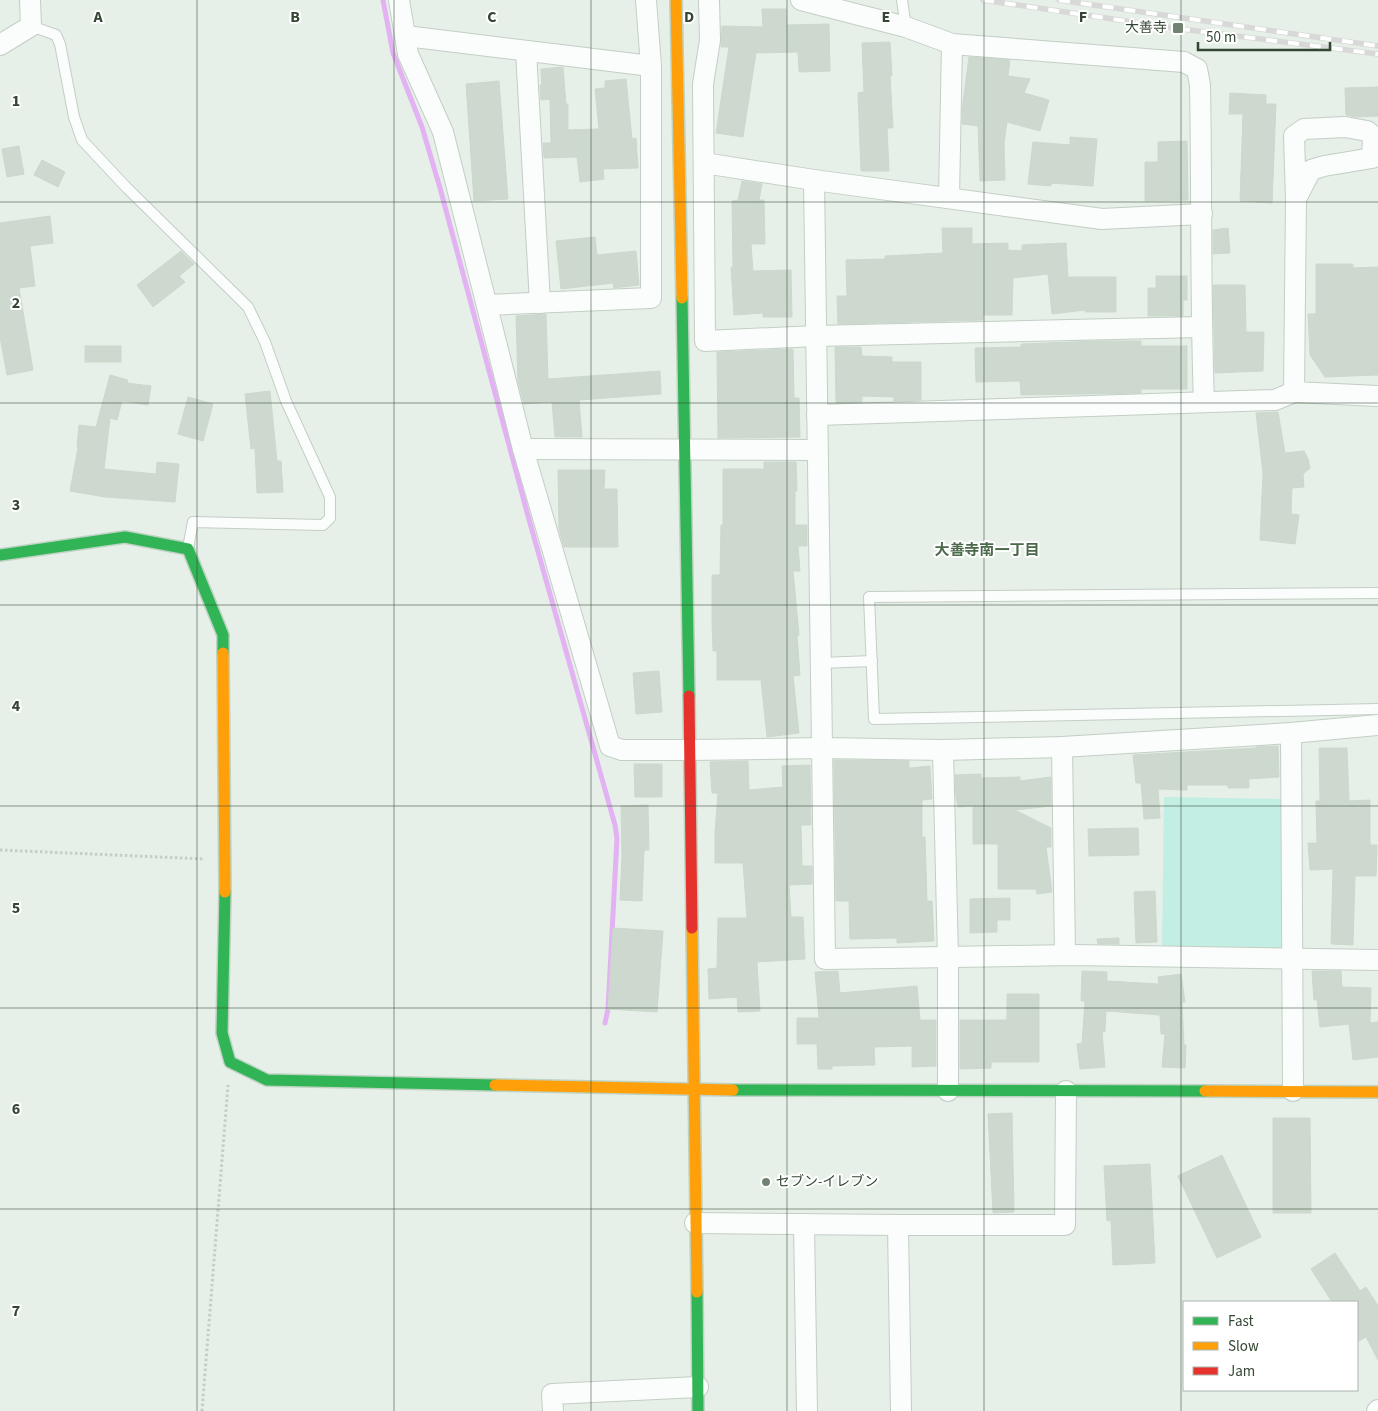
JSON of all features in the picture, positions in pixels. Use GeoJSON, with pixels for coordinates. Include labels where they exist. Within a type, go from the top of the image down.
{"type":"FeatureCollection","features":[{"type":"Feature","properties":{"kind":"street"},"geometry":{"type":"LineString","coordinates":[[0,45],[31,26],[30,0]]}},
{"type":"Feature","properties":{"kind":"street"},"geometry":{"type":"LineString","coordinates":[[399,0],[408,54],[444,132],[524,449],[610,746],[622,750],[822,748],[943,750],[1062,747],[1290,733],[1378,725]]}},
{"type":"Feature","properties":{"kind":"street"},"geometry":{"type":"LineString","coordinates":[[487,305],[651,298],[651,66],[646,0]]}},
{"type":"Feature","properties":{"kind":"street"},"geometry":{"type":"LineString","coordinates":[[676,0],[690,750],[698,1411]]}},
{"type":"Feature","properties":{"kind":"street"},"geometry":{"type":"LineString","coordinates":[[709,0],[710,40],[703,84],[705,341],[816,336],[1201,328]]}},
{"type":"Feature","properties":{"kind":"street"},"geometry":{"type":"LineString","coordinates":[[800,0],[906,27],[952,44],[1184,62],[1197,68],[1200,85],[1201,328],[1204,402]]}},
{"type":"Feature","properties":{"kind":"street"},"geometry":{"type":"LineString","coordinates":[[406,36],[651,66]]}},
{"type":"Feature","properties":{"kind":"street"},"geometry":{"type":"LineString","coordinates":[[949,197],[952,44]]}},
{"type":"Feature","properties":{"kind":"street"},"geometry":{"type":"LineString","coordinates":[[526,50],[540,303]]}},
{"type":"Feature","properties":{"kind":"street"},"geometry":{"type":"LineString","coordinates":[[1294,392],[1296,199],[1294,136],[1304,128],[1345,127],[1367,131],[1373,136],[1372,158],[1324,166],[1312,170],[1296,199]]}},
{"type":"Feature","properties":{"kind":"street"},"geometry":{"type":"LineString","coordinates":[[704,163],[814,180],[1102,219],[1202,214]]}},
{"type":"Feature","properties":{"kind":"street"},"geometry":{"type":"LineString","coordinates":[[814,180],[825,959],[1065,955],[1378,960]]}},
{"type":"Feature","properties":{"kind":"street"},"geometry":{"type":"LineString","coordinates":[[818,415],[1275,400],[1294,392],[1378,396]]}},
{"type":"Feature","properties":{"kind":"street"},"geometry":{"type":"LineString","coordinates":[[524,449],[817,450]]}},
{"type":"Feature","properties":{"kind":"street"},"geometry":{"type":"LineString","coordinates":[[0,555],[126,537],[188,549],[223,635],[226,860],[222,1033],[230,1062],[267,1080],[693,1090],[1378,1092]]}},
{"type":"Feature","properties":{"kind":"street"},"geometry":{"type":"LineString","coordinates":[[1290,733],[1293,1091]]}},
{"type":"Feature","properties":{"kind":"street"},"geometry":{"type":"LineString","coordinates":[[1062,747],[1065,955]]}},
{"type":"Feature","properties":{"kind":"street"},"geometry":{"type":"LineString","coordinates":[[943,750],[948,958],[948,1091]]}},
{"type":"Feature","properties":{"kind":"street"},"geometry":{"type":"LineString","coordinates":[[696,1222],[898,1226],[1065,1225],[1066,1091]]}},
{"type":"Feature","properties":{"kind":"street"},"geometry":{"type":"LineString","coordinates":[[804,1224],[807,1411]]}},
{"type":"Feature","properties":{"kind":"street"},"geometry":{"type":"LineString","coordinates":[[898,1226],[901,1411]]}},
{"type":"Feature","properties":{"kind":"street"},"geometry":{"type":"LineString","coordinates":[[554,1411],[552,1394],[698,1387]]}},
{"type":"Feature","properties":{"kind":"lane"},"geometry":{"type":"LineString","coordinates":[[902,0],[906,27]]}},
{"type":"Feature","properties":{"kind":"lane"},"geometry":{"type":"LineString","coordinates":[[31,26],[56,34],[60,44],[74,117],[82,140],[126,187],[248,307],[265,342],[286,401],[330,497],[330,518],[323,525],[193,522],[188,549]]}},
{"type":"Feature","properties":{"kind":"lane"},"geometry":{"type":"LineString","coordinates":[[1378,593],[869,597],[874,719],[1378,709]]}},
{"type":"Feature","properties":{"kind":"lane"},"geometry":{"type":"LineString","coordinates":[[821,663],[872,661]]}},
{"type":"Feature","properties":{"kind":"path"},"geometry":{"type":"LineString","coordinates":[[0,850],[226,860]]}},
{"type":"Feature","properties":{"kind":"path"},"geometry":{"type":"LineString","coordinates":[[202,1411],[230,1062]]}},
{"type":"Feature","properties":{"kind":"shaded area"},"geometry":{"type":"Polygon","coordinates":[[[1164,797],[1283,799],[1281,948],[1162,946],[1164,797]]]}},
{"type":"Feature","properties":{"kind":"building"},"geometry":{"type":"Polygon","coordinates":[[[762,9],[786,9],[787,25],[829,24],[830,71],[799,72],[798,52],[756,53],[743,137],[716,133],[729,47],[721,47],[722,26],[763,27],[762,9]]]}},
{"type":"Feature","properties":{"kind":"building"},"geometry":{"type":"Polygon","coordinates":[[[890,42],[893,128],[887,128],[889,171],[861,171],[858,93],[864,92],[862,43],[890,42]]]}},
{"type":"Feature","properties":{"kind":"building"},"geometry":{"type":"Polygon","coordinates":[[[969,57],[1010,60],[1008,76],[1030,79],[1024,93],[1049,100],[1040,131],[1007,122],[1004,143],[1005,180],[980,181],[978,126],[962,124],[969,57]]]}},
{"type":"Feature","properties":{"kind":"building"},"geometry":{"type":"Polygon","coordinates":[[[563,67],[566,104],[568,104],[568,130],[599,129],[595,89],[605,88],[605,81],[626,79],[632,139],[636,138],[638,168],[603,169],[604,179],[580,182],[577,157],[544,158],[543,143],[551,143],[550,99],[541,100],[541,69],[563,67]]]}},
{"type":"Feature","properties":{"kind":"building"},"geometry":{"type":"Polygon","coordinates":[[[499,81],[508,199],[474,201],[466,84],[499,81]]]}},
{"type":"Feature","properties":{"kind":"building"},"geometry":{"type":"Polygon","coordinates":[[[1378,87],[1378,116],[1356,117],[1346,115],[1345,88],[1378,87]]]}},
{"type":"Feature","properties":{"kind":"building"},"geometry":{"type":"Polygon","coordinates":[[[1230,93],[1266,95],[1266,104],[1276,104],[1272,203],[1240,201],[1243,114],[1229,114],[1230,93]]]}},
{"type":"Feature","properties":{"kind":"building"},"geometry":{"type":"Polygon","coordinates":[[[1070,137],[1097,139],[1093,186],[1051,183],[1051,186],[1028,184],[1033,142],[1070,145],[1070,137]]]}},
{"type":"Feature","properties":{"kind":"building"},"geometry":{"type":"Polygon","coordinates":[[[1187,141],[1188,200],[1145,201],[1145,162],[1158,162],[1158,142],[1187,141]]]}},
{"type":"Feature","properties":{"kind":"building"},"geometry":{"type":"Polygon","coordinates":[[[19,146],[24,174],[7,177],[2,149],[19,146]]]}},
{"type":"Feature","properties":{"kind":"building"},"geometry":{"type":"Polygon","coordinates":[[[42,160],[65,172],[58,187],[34,175],[42,160]]]}},
{"type":"Feature","properties":{"kind":"building"},"geometry":{"type":"Polygon","coordinates":[[[742,181],[762,184],[759,200],[764,200],[765,244],[751,244],[753,271],[791,270],[792,317],[763,317],[763,313],[734,315],[731,267],[733,267],[732,201],[738,200],[742,181]]]}},
{"type":"Feature","properties":{"kind":"building"},"geometry":{"type":"Polygon","coordinates":[[[50,216],[53,243],[30,246],[35,286],[19,288],[33,370],[7,375],[0,337],[0,223],[50,216]]]}},
{"type":"Feature","properties":{"kind":"building"},"geometry":{"type":"Polygon","coordinates":[[[942,228],[972,228],[972,244],[1008,243],[1008,250],[1022,251],[1022,245],[1066,243],[1068,277],[1116,277],[1116,312],[1085,312],[1085,310],[1052,314],[1048,274],[1013,278],[1012,315],[983,315],[983,320],[838,324],[837,296],[847,296],[846,260],[885,259],[885,256],[943,253],[942,228]]]}},
{"type":"Feature","properties":{"kind":"building"},"geometry":{"type":"Polygon","coordinates":[[[1228,228],[1230,253],[1213,254],[1213,230],[1228,228]]]}},
{"type":"Feature","properties":{"kind":"building"},"geometry":{"type":"Polygon","coordinates":[[[595,237],[597,255],[636,251],[639,285],[614,288],[613,283],[561,289],[556,241],[595,237]]]}},
{"type":"Feature","properties":{"kind":"building"},"geometry":{"type":"Polygon","coordinates":[[[181,251],[194,264],[179,276],[185,282],[153,307],[137,285],[181,251]]]}},
{"type":"Feature","properties":{"kind":"building"},"geometry":{"type":"Polygon","coordinates":[[[1316,264],[1353,264],[1353,268],[1378,267],[1378,375],[1325,377],[1310,355],[1308,314],[1316,314],[1316,264]]]}},
{"type":"Feature","properties":{"kind":"building"},"geometry":{"type":"Polygon","coordinates":[[[1156,276],[1187,276],[1187,300],[1183,300],[1183,316],[1148,316],[1148,288],[1156,288],[1156,276]]]}},
{"type":"Feature","properties":{"kind":"building"},"geometry":{"type":"Polygon","coordinates":[[[1213,285],[1245,285],[1246,332],[1264,332],[1263,371],[1215,373],[1213,285]]]}},
{"type":"Feature","properties":{"kind":"building"},"geometry":{"type":"Polygon","coordinates":[[[546,314],[548,379],[660,371],[661,394],[579,400],[582,437],[555,437],[552,402],[524,404],[518,381],[516,316],[546,314]]]}},
{"type":"Feature","properties":{"kind":"building"},"geometry":{"type":"Polygon","coordinates":[[[1141,341],[1141,346],[1187,346],[1187,389],[1141,389],[1141,393],[1021,395],[1020,381],[976,382],[975,348],[1021,347],[1021,344],[1141,341]]]}},
{"type":"Feature","properties":{"kind":"building"},"geometry":{"type":"Polygon","coordinates":[[[85,346],[121,346],[121,362],[85,362],[85,346]]]}},
{"type":"Feature","properties":{"kind":"building"},"geometry":{"type":"Polygon","coordinates":[[[835,347],[861,347],[862,356],[892,357],[892,362],[921,362],[921,400],[894,401],[894,397],[862,396],[862,402],[836,403],[835,347]]]}},
{"type":"Feature","properties":{"kind":"building"},"geometry":{"type":"Polygon","coordinates":[[[793,349],[794,398],[799,398],[800,437],[718,438],[717,352],[793,349]]]}},
{"type":"Feature","properties":{"kind":"building"},"geometry":{"type":"Polygon","coordinates":[[[110,375],[128,380],[127,383],[151,386],[148,405],[122,401],[117,420],[110,418],[104,469],[156,474],[157,462],[179,464],[175,502],[105,497],[70,491],[78,448],[79,425],[96,427],[110,375]]]}},
{"type":"Feature","properties":{"kind":"building"},"geometry":{"type":"Polygon","coordinates":[[[270,391],[277,461],[281,461],[283,492],[257,493],[255,448],[251,449],[245,394],[270,391]]]}},
{"type":"Feature","properties":{"kind":"building"},"geometry":{"type":"Polygon","coordinates":[[[188,397],[213,404],[203,441],[178,434],[188,397]]]}},
{"type":"Feature","properties":{"kind":"building"},"geometry":{"type":"Polygon","coordinates":[[[1278,412],[1285,453],[1304,451],[1310,468],[1303,474],[1304,487],[1292,488],[1291,514],[1299,515],[1295,544],[1260,540],[1263,473],[1256,413],[1278,412]]]}},
{"type":"Feature","properties":{"kind":"building"},"geometry":{"type":"Polygon","coordinates":[[[764,462],[796,462],[795,525],[807,525],[807,546],[798,546],[800,571],[793,571],[799,635],[797,636],[800,675],[793,676],[799,733],[767,737],[761,680],[717,680],[717,651],[713,651],[712,623],[712,575],[720,575],[721,525],[723,525],[723,469],[764,469],[764,462]]]}},
{"type":"Feature","properties":{"kind":"building"},"geometry":{"type":"Polygon","coordinates":[[[558,470],[605,470],[604,489],[617,489],[618,547],[564,547],[559,529],[558,470]]]}},
{"type":"Feature","properties":{"kind":"building"},"geometry":{"type":"Polygon","coordinates":[[[659,671],[662,712],[636,714],[633,673],[659,671]]]}},
{"type":"Feature","properties":{"kind":"building"},"geometry":{"type":"Polygon","coordinates":[[[1278,746],[1279,777],[1249,779],[1249,788],[1228,788],[1228,785],[1187,785],[1187,790],[1158,789],[1160,818],[1144,819],[1141,783],[1136,783],[1133,755],[1278,746]]]}},
{"type":"Feature","properties":{"kind":"building"},"geometry":{"type":"Polygon","coordinates":[[[1319,748],[1347,748],[1349,801],[1370,800],[1370,845],[1377,845],[1376,876],[1355,876],[1353,945],[1331,944],[1333,869],[1310,870],[1308,843],[1317,843],[1316,801],[1320,801],[1319,748]]]}},
{"type":"Feature","properties":{"kind":"building"},"geometry":{"type":"Polygon","coordinates":[[[834,760],[909,761],[909,768],[930,766],[932,799],[922,800],[922,837],[925,837],[927,901],[932,901],[934,941],[897,943],[897,938],[850,939],[849,901],[836,901],[834,760]]]}},
{"type":"Feature","properties":{"kind":"building"},"geometry":{"type":"Polygon","coordinates":[[[748,761],[749,790],[783,787],[782,766],[810,765],[811,825],[801,825],[802,866],[812,866],[812,884],[789,885],[791,917],[803,917],[805,959],[757,962],[760,1011],[738,1012],[737,997],[709,999],[708,969],[717,968],[718,918],[747,918],[743,863],[715,863],[718,793],[712,793],[710,762],[748,761]]]}},
{"type":"Feature","properties":{"kind":"building"},"geometry":{"type":"Polygon","coordinates":[[[634,764],[662,764],[662,797],[635,797],[634,764]]]}},
{"type":"Feature","properties":{"kind":"building"},"geometry":{"type":"Polygon","coordinates":[[[981,774],[981,778],[1020,777],[1020,781],[1051,777],[1051,806],[1015,810],[1051,828],[1051,847],[1046,847],[1052,892],[1037,894],[1036,889],[998,889],[998,844],[973,844],[973,806],[958,807],[956,797],[955,775],[981,774]]]}},
{"type":"Feature","properties":{"kind":"building"},"geometry":{"type":"Polygon","coordinates":[[[648,805],[649,850],[644,850],[642,901],[620,900],[622,856],[621,806],[648,805]]]}},
{"type":"Feature","properties":{"kind":"building"},"geometry":{"type":"Polygon","coordinates":[[[1138,828],[1139,855],[1089,856],[1088,829],[1138,828]]]}},
{"type":"Feature","properties":{"kind":"building"},"geometry":{"type":"Polygon","coordinates":[[[1155,891],[1157,942],[1136,943],[1134,892],[1155,891]]]}},
{"type":"Feature","properties":{"kind":"building"},"geometry":{"type":"Polygon","coordinates":[[[1010,898],[1010,920],[997,920],[997,932],[970,933],[970,899],[1010,898]]]}},
{"type":"Feature","properties":{"kind":"building"},"geometry":{"type":"Polygon","coordinates":[[[613,928],[663,931],[657,1012],[608,1009],[613,928]]]}},
{"type":"Feature","properties":{"kind":"building"},"geometry":{"type":"Polygon","coordinates":[[[1119,938],[1119,944],[1098,944],[1097,939],[1119,938]]]}},
{"type":"Feature","properties":{"kind":"building"},"geometry":{"type":"Polygon","coordinates":[[[838,971],[840,993],[917,986],[920,1020],[936,1020],[936,1066],[912,1067],[912,1046],[874,1047],[875,1065],[832,1066],[832,1069],[818,1069],[817,1044],[797,1044],[797,1018],[819,1018],[815,972],[838,971]]]}},
{"type":"Feature","properties":{"kind":"building"},"geometry":{"type":"Polygon","coordinates":[[[1082,971],[1107,972],[1107,981],[1159,984],[1158,977],[1181,974],[1185,1002],[1182,1002],[1184,1045],[1186,1045],[1185,1068],[1162,1067],[1165,1034],[1161,1034],[1160,1015],[1106,1011],[1105,1032],[1102,1032],[1105,1067],[1080,1069],[1077,1044],[1082,1043],[1085,1001],[1081,1001],[1082,971]]]}},
{"type":"Feature","properties":{"kind":"building"},"geometry":{"type":"Polygon","coordinates":[[[1312,971],[1341,971],[1342,987],[1371,988],[1370,1023],[1378,1022],[1378,1057],[1353,1060],[1349,1024],[1320,1027],[1317,1000],[1314,1000],[1312,971]]]}},
{"type":"Feature","properties":{"kind":"building"},"geometry":{"type":"Polygon","coordinates":[[[1007,994],[1039,994],[1039,1062],[991,1062],[991,1068],[960,1069],[960,1020],[1007,1020],[1007,994]]]}},
{"type":"Feature","properties":{"kind":"building"},"geometry":{"type":"Polygon","coordinates":[[[1012,1113],[1014,1212],[993,1213],[988,1114],[1012,1113]]]}},
{"type":"Feature","properties":{"kind":"building"},"geometry":{"type":"Polygon","coordinates":[[[1273,1118],[1310,1118],[1311,1213],[1273,1213],[1273,1118]]]}},
{"type":"Feature","properties":{"kind":"building"},"geometry":{"type":"Polygon","coordinates":[[[1222,1155],[1261,1237],[1217,1258],[1178,1176],[1222,1155]]]}},
{"type":"Feature","properties":{"kind":"building"},"geometry":{"type":"Polygon","coordinates":[[[1150,1164],[1155,1263],[1113,1265],[1111,1220],[1107,1221],[1104,1166],[1150,1164]]]}},
{"type":"Feature","properties":{"kind":"building"},"geometry":{"type":"Polygon","coordinates":[[[1335,1253],[1360,1291],[1366,1287],[1378,1306],[1378,1360],[1366,1337],[1358,1341],[1358,1301],[1331,1301],[1311,1269],[1335,1253]]]}},
{"type":"Feature","properties":{"kind":"waterway"},"geometry":{"type":"LineString","coordinates":[[383,0],[393,53],[422,127],[440,188],[528,516],[615,825],[617,838],[608,1009],[605,1023]]}},
{"type":"Feature","properties":{"kind":"railway"},"geometry":{"type":"LineString","coordinates":[[983,0],[1174,28],[1378,54]]}},
{"type":"Feature","properties":{"kind":"railway"},"geometry":{"type":"LineString","coordinates":[[1059,0],[1378,46]]}},
{"type":"Feature","properties":{"kind":"traffic: fast"},"geometry":{"type":"LineString","coordinates":[[682,298],[689,696]]}},
{"type":"Feature","properties":{"kind":"traffic: fast"},"geometry":{"type":"LineString","coordinates":[[0,555],[125,537],[188,549],[223,635],[223,653]]}},
{"type":"Feature","properties":{"kind":"traffic: fast"},"geometry":{"type":"LineString","coordinates":[[225,892],[222,1033],[230,1062],[267,1080],[495,1085]]}},
{"type":"Feature","properties":{"kind":"traffic: fast"},"geometry":{"type":"LineString","coordinates":[[733,1090],[1205,1091]]}},
{"type":"Feature","properties":{"kind":"traffic: fast"},"geometry":{"type":"LineString","coordinates":[[697,1292],[698,1411]]}},
{"type":"Feature","properties":{"kind":"traffic: slow"},"geometry":{"type":"LineString","coordinates":[[676,0],[682,298]]}},
{"type":"Feature","properties":{"kind":"traffic: slow"},"geometry":{"type":"LineString","coordinates":[[223,653],[225,892]]}},
{"type":"Feature","properties":{"kind":"traffic: slow"},"geometry":{"type":"LineString","coordinates":[[692,928],[697,1292]]}},
{"type":"Feature","properties":{"kind":"traffic: slow"},"geometry":{"type":"LineString","coordinates":[[495,1085],[733,1090]]}},
{"type":"Feature","properties":{"kind":"traffic: slow"},"geometry":{"type":"LineString","coordinates":[[1205,1091],[1378,1092]]}},
{"type":"Feature","properties":{"kind":"traffic: jam"},"geometry":{"type":"LineString","coordinates":[[689,696],[692,928]]}},
{"type":"Feature","properties":{"kind":"place","name":"大善寺"},"geometry":{"type":"Point","coordinates":[1178,28]}},
{"type":"Feature","properties":{"kind":"place","name":"セブン-イレブン"},"geometry":{"type":"Point","coordinates":[766,1182]}},
{"type":"Feature","properties":{"kind":"district","name":"大善寺南一丁目"},"geometry":{"type":"Point","coordinates":[987,550]}}]}
